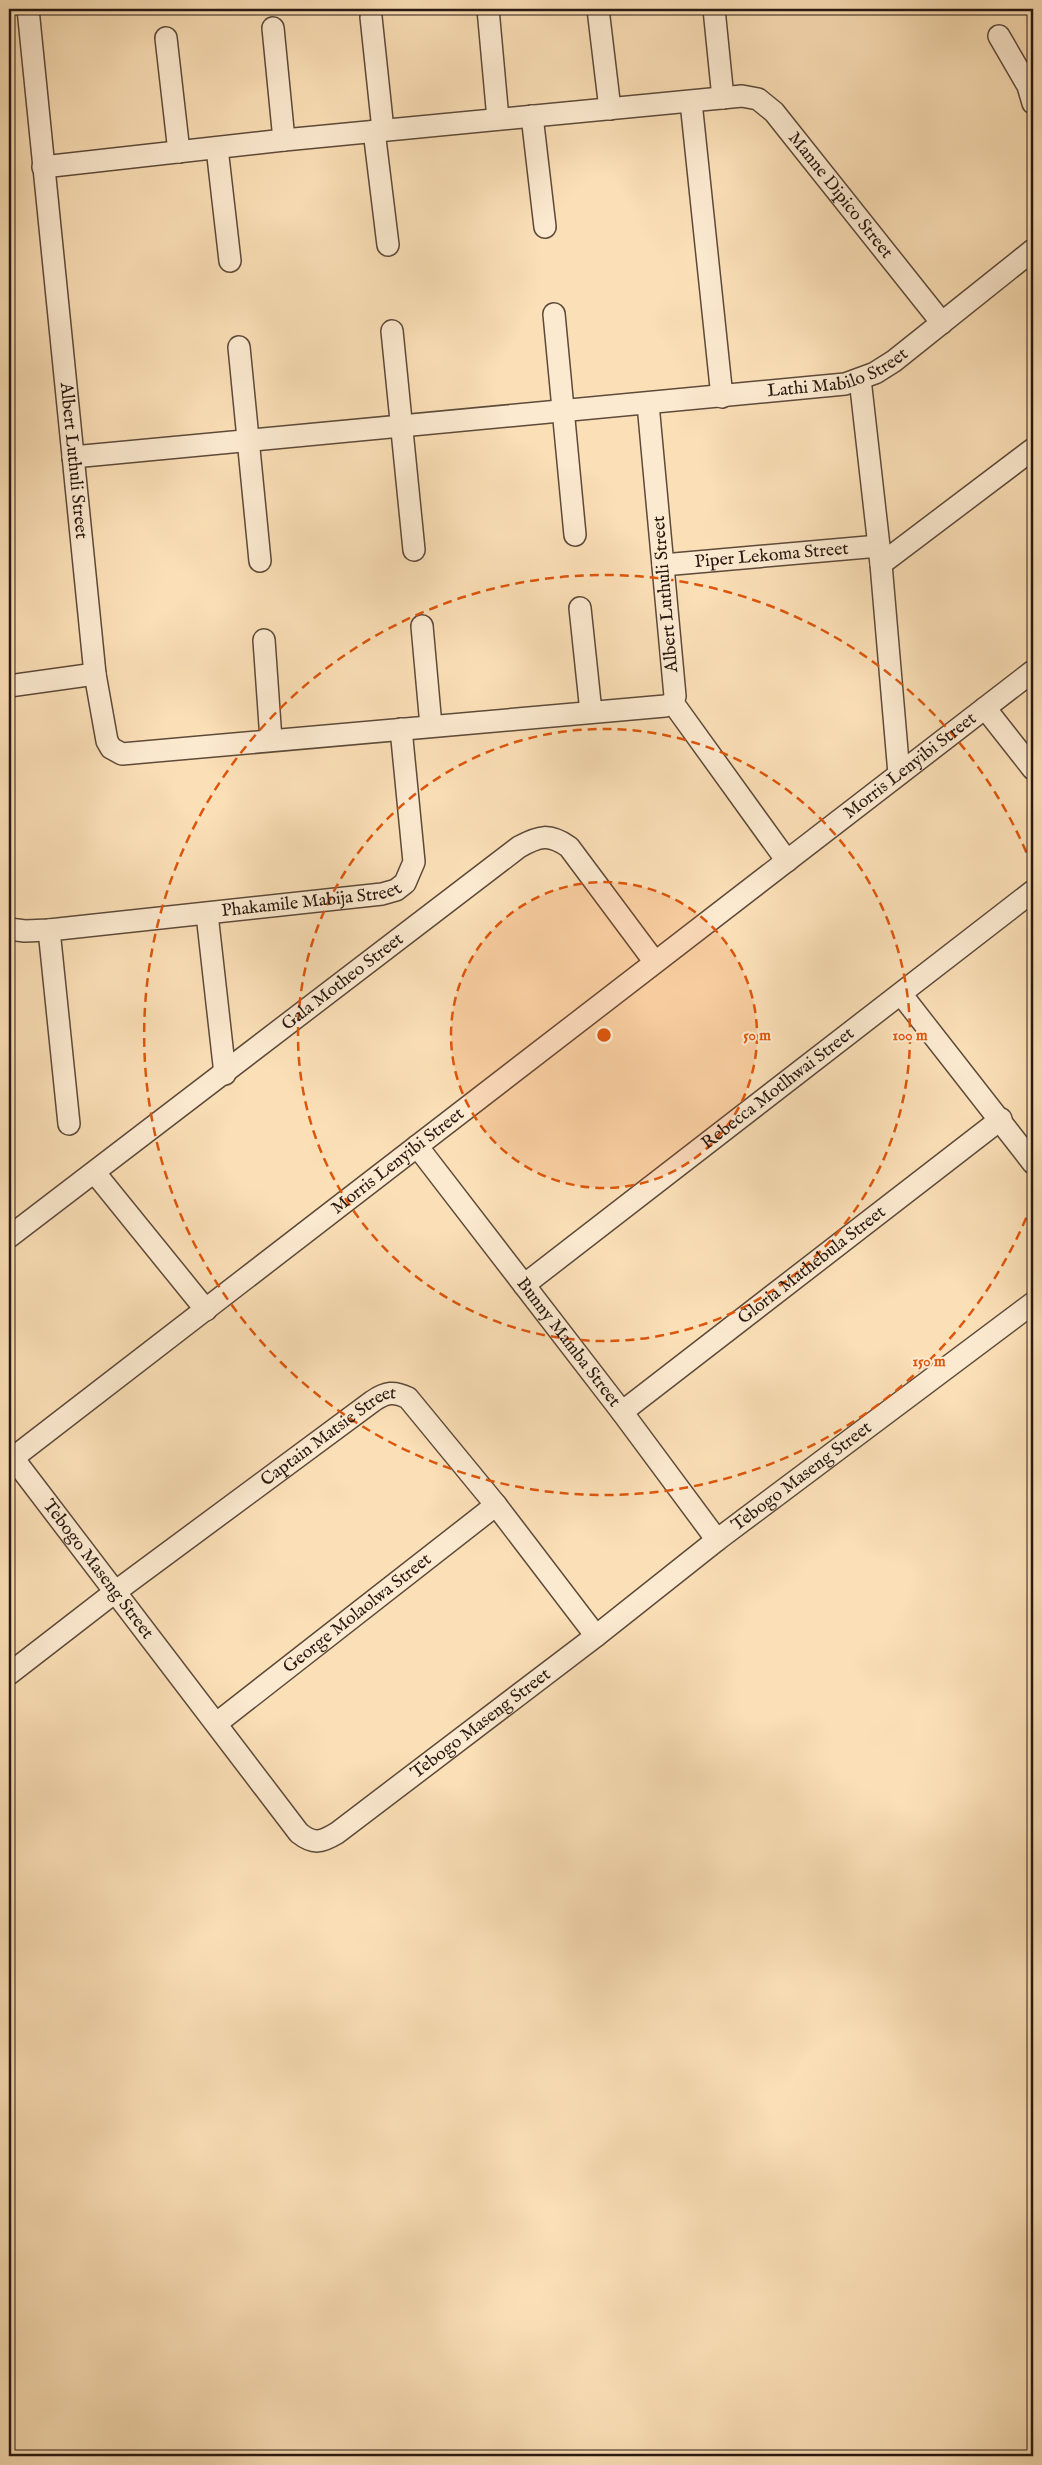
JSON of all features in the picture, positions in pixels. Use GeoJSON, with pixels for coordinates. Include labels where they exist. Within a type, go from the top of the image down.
{"type":"FeatureCollection","features":[{"type":"Feature","properties":{"kind":"street","name":"Albert Luthuli Street"},"geometry":{"type":"LineString","coordinates":[[28,9],[95,674],[107,741],[111,748],[122,754],[665,706],[673,702],[675,696],[648,404]]}},
{"type":"Feature","properties":{"kind":"street"},"geometry":{"type":"LineString","coordinates":[[488,9],[498,119]]}},
{"type":"Feature","properties":{"kind":"street"},"geometry":{"type":"LineString","coordinates":[[598,9],[610,109]]}},
{"type":"Feature","properties":{"kind":"street"},"geometry":{"type":"LineString","coordinates":[[714,9],[723,98]]}},
{"type":"Feature","properties":{"kind":"street"},"geometry":{"type":"LineString","coordinates":[[371,17],[388,245]]}},
{"type":"Feature","properties":{"kind":"street"},"geometry":{"type":"LineString","coordinates":[[273,28],[284,140]]}},
{"type":"Feature","properties":{"kind":"street"},"geometry":{"type":"LineString","coordinates":[[998,36],[1028,86],[1033,103]]}},
{"type":"Feature","properties":{"kind":"street"},"geometry":{"type":"LineString","coordinates":[[166,38],[179,152]]}},
{"type":"Feature","properties":{"kind":"street","name":"Manne Dipico Street"},"geometry":{"type":"LineString","coordinates":[[43,167],[379,130],[742,96],[758,99],[774,112],[942,323]]}},
{"type":"Feature","properties":{"kind":"street"},"geometry":{"type":"LineString","coordinates":[[691,102],[722,397]]}},
{"type":"Feature","properties":{"kind":"street"},"geometry":{"type":"LineString","coordinates":[[532,116],[545,227]]}},
{"type":"Feature","properties":{"kind":"street"},"geometry":{"type":"LineString","coordinates":[[217,148],[230,261]]}},
{"type":"Feature","properties":{"kind":"street","name":"Lathi Mabilo Street"},"geometry":{"type":"LineString","coordinates":[[74,457],[828,387],[860,379],[894,361],[1033,250]]}},
{"type":"Feature","properties":{"kind":"street"},"geometry":{"type":"LineString","coordinates":[[554,314],[575,535]]}},
{"type":"Feature","properties":{"kind":"street"},"geometry":{"type":"LineString","coordinates":[[392,331],[414,550]]}},
{"type":"Feature","properties":{"kind":"street"},"geometry":{"type":"LineString","coordinates":[[239,348],[260,561]]}},
{"type":"Feature","properties":{"kind":"street"},"geometry":{"type":"LineString","coordinates":[[860,379],[880,555],[899,774]]}},
{"type":"Feature","properties":{"kind":"street"},"geometry":{"type":"LineString","coordinates":[[880,555],[1033,449]]}},
{"type":"Feature","properties":{"kind":"street","name":"Piper Lekoma Street"},"geometry":{"type":"LineString","coordinates":[[663,565],[880,555]]}},
{"type":"Feature","properties":{"kind":"street"},"geometry":{"type":"LineString","coordinates":[[580,608],[591,712]]}},
{"type":"Feature","properties":{"kind":"street"},"geometry":{"type":"LineString","coordinates":[[422,626],[431,726]]}},
{"type":"Feature","properties":{"kind":"street"},"geometry":{"type":"LineString","coordinates":[[264,640],[271,740]]}},
{"type":"Feature","properties":{"kind":"street","name":"Morris Lenyibi Street"},"geometry":{"type":"LineString","coordinates":[[11,1460],[654,961],[1033,671]]}},
{"type":"Feature","properties":{"kind":"street"},"geometry":{"type":"LineString","coordinates":[[9,686],[95,674]]}},
{"type":"Feature","properties":{"kind":"street"},"geometry":{"type":"LineString","coordinates":[[673,702],[787,861]]}},
{"type":"Feature","properties":{"kind":"street"},"geometry":{"type":"LineString","coordinates":[[985,708],[1033,769]]}},
{"type":"Feature","properties":{"kind":"street","name":"Phakamile Mabija Street"},"geometry":{"type":"LineString","coordinates":[[9,929],[25,931],[49,930],[382,894],[396,890],[405,883],[414,862],[401,729]]}},
{"type":"Feature","properties":{"kind":"street","name":"Gala Motheo Street"},"geometry":{"type":"LineString","coordinates":[[9,1237],[533,839],[546,837],[560,841],[569,847],[654,961]]}},
{"type":"Feature","properties":{"kind":"street","name":"Rebecca Motlhwai Street"},"geometry":{"type":"LineString","coordinates":[[524,1285],[1032,894]]}},
{"type":"Feature","properties":{"kind":"street","name":"Phakamile Mabija Street"},"geometry":{"type":"LineString","coordinates":[[207,914],[225,1074]]}},
{"type":"Feature","properties":{"kind":"street"},"geometry":{"type":"LineString","coordinates":[[49,930],[69,1124]]}},
{"type":"Feature","properties":{"kind":"street"},"geometry":{"type":"LineString","coordinates":[[901,994],[1001,1119],[1033,1163]]}},
{"type":"Feature","properties":{"kind":"street","name":"Gloria Mathebula Street"},"geometry":{"type":"LineString","coordinates":[[622,1412],[1001,1119]]}},
{"type":"Feature","properties":{"kind":"street","name":"Bunny Mamba Street"},"geometry":{"type":"LineString","coordinates":[[417,1146],[622,1412],[717,1540]]}},
{"type":"Feature","properties":{"kind":"street"},"geometry":{"type":"LineString","coordinates":[[95,1173],[206,1310]]}},
{"type":"Feature","properties":{"kind":"street","name":"Tebogo Maseng Street"},"geometry":{"type":"LineString","coordinates":[[11,1460],[217,1723],[299,1833],[308,1840],[317,1842],[338,1833],[596,1636],[717,1540],[1033,1303]]}},
{"type":"Feature","properties":{"kind":"street","name":"Captain Matsie Street"},"geometry":{"type":"LineString","coordinates":[[9,1674],[115,1592],[383,1394],[392,1392],[408,1398],[496,1505],[596,1636]]}},
{"type":"Feature","properties":{"kind":"street","name":"George Molaolwa Street"},"geometry":{"type":"LineString","coordinates":[[217,1723],[496,1505]]}}]}
